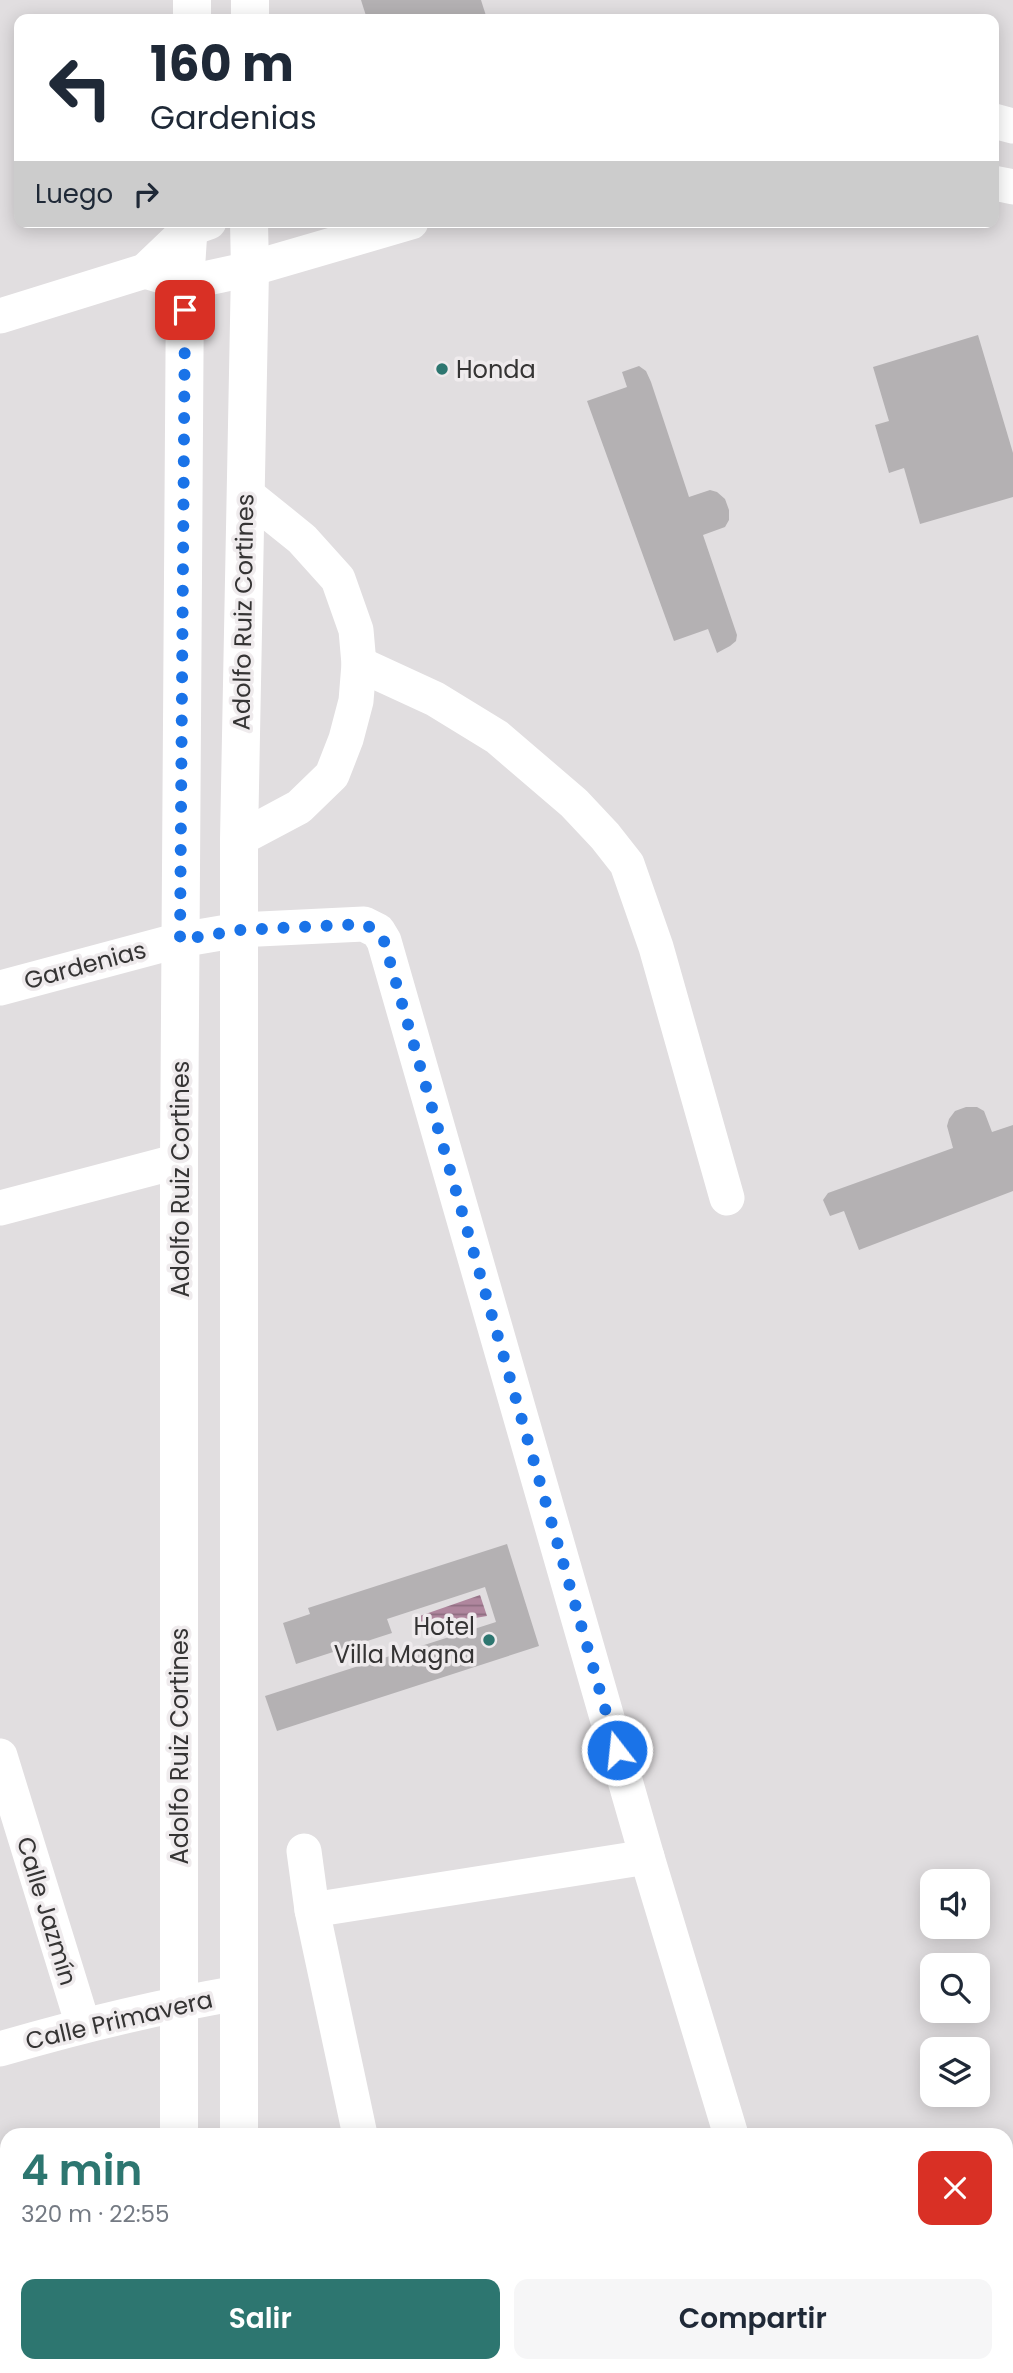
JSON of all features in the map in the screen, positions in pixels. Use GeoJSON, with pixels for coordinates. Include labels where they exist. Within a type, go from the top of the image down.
{"type":"FeatureCollection","features":[{"type":"Feature","properties":{"kind":"main road","name":"Adolfo Ruiz Cortines"},"geometry":{"type":"LineString","coordinates":[[179,2128],[180,940],[186,283],[195,228]]}},
{"type":"Feature","properties":{"kind":"main road","name":"Adolfo Ruiz Cortines"},"geometry":{"type":"LineString","coordinates":[[239,2128],[239,839],[249,228]]}},
{"type":"Feature","properties":{"kind":"street"},"geometry":{"type":"LineString","coordinates":[[0,316],[145,271],[193,228]]}},
{"type":"Feature","properties":{"kind":"street"},"geometry":{"type":"LineString","coordinates":[[145,271],[186,283],[250,269],[390,228]]}},
{"type":"Feature","properties":{"kind":"street"},"geometry":{"type":"LineString","coordinates":[[239,839],[299,807],[332,775],[346,739],[356,701],[359,664],[356,630],[338,579],[302,539],[245,493]]}},
{"type":"Feature","properties":{"kind":"street"},"geometry":{"type":"LineString","coordinates":[[359,664],[435,699],[497,737],[574,803],[605,835],[627,864],[656,947],[727,1198]]}},
{"type":"Feature","properties":{"kind":"street","name":"Gardenias"},"geometry":{"type":"LineString","coordinates":[[0,988],[180,940],[239,930],[364,924],[377,931],[388,950],[647,1857]]}},
{"type":"Feature","properties":{"kind":"street"},"geometry":{"type":"LineString","coordinates":[[0,1208],[179,1161]]}},
{"type":"Feature","properties":{"kind":"street","name":"Calle Jazmín"},"geometry":{"type":"LineString","coordinates":[[0,1756],[83,2025]]}},
{"type":"Feature","properties":{"kind":"street"},"geometry":{"type":"LineString","coordinates":[[304,1851],[312,1910],[359,2128]]}},
{"type":"Feature","properties":{"kind":"street"},"geometry":{"type":"LineString","coordinates":[[312,1910],[647,1857],[729,2128]]}},
{"type":"Feature","properties":{"kind":"street","name":"Calle Primavera"},"geometry":{"type":"LineString","coordinates":[[0,2049],[83,2025],[179,2003],[238,1993]]}},
{"type":"Feature","properties":{"kind":"shaded area"},"geometry":{"type":"Polygon","coordinates":[[[480,1595],[487,1616],[417,1628],[414,1618],[480,1595]]]}},
{"type":"Feature","properties":{"kind":"building"},"geometry":{"type":"Polygon","coordinates":[[[361,0],[481,0],[485,14],[365,14],[361,0]]]}},
{"type":"Feature","properties":{"kind":"building"},"geometry":{"type":"Polygon","coordinates":[[[978,335],[1013,453],[1013,497],[920,524],[904,468],[889,473],[875,425],[889,421],[873,367],[978,335]]]}},
{"type":"Feature","properties":{"kind":"building"},"geometry":{"type":"Polygon","coordinates":[[[639,366],[646,371],[651,382],[689,497],[710,490],[717,492],[725,499],[729,510],[729,520],[725,527],[703,535],[737,635],[736,641],[717,653],[708,629],[674,641],[587,401],[627,387],[622,372],[639,366]]]}},
{"type":"Feature","properties":{"kind":"building"},"geometry":{"type":"Polygon","coordinates":[[[977,1107],[984,1111],[992,1132],[1013,1125],[1013,1191],[859,1250],[844,1211],[830,1216],[823,1200],[828,1193],[953,1148],[947,1126],[949,1119],[955,1111],[977,1107]]]}},
{"type":"Feature","properties":{"kind":"building","name":"Hotel Villa Magna"},"geometry":{"type":"Polygon","coordinates":[[[507,1544],[539,1646],[277,1731],[265,1696],[496,1622],[485,1587],[387,1619],[392,1633],[296,1664],[283,1623],[310,1614],[308,1608],[507,1544]]]}},
{"type":"Feature","properties":{"kind":"place","name":"Honda"},"geometry":{"type":"Point","coordinates":[442,369]}},
{"type":"Feature","properties":{"kind":"place","name":"Hotel Villa Magna"},"geometry":{"type":"Point","coordinates":[489,1640]}},
{"type":"Feature","properties":{"kind":"route"},"geometry":{"type":"LineString","coordinates":[[185,310],[180,940],[239,930],[364,924],[377,931],[384,941],[617,1750]]}}]}
